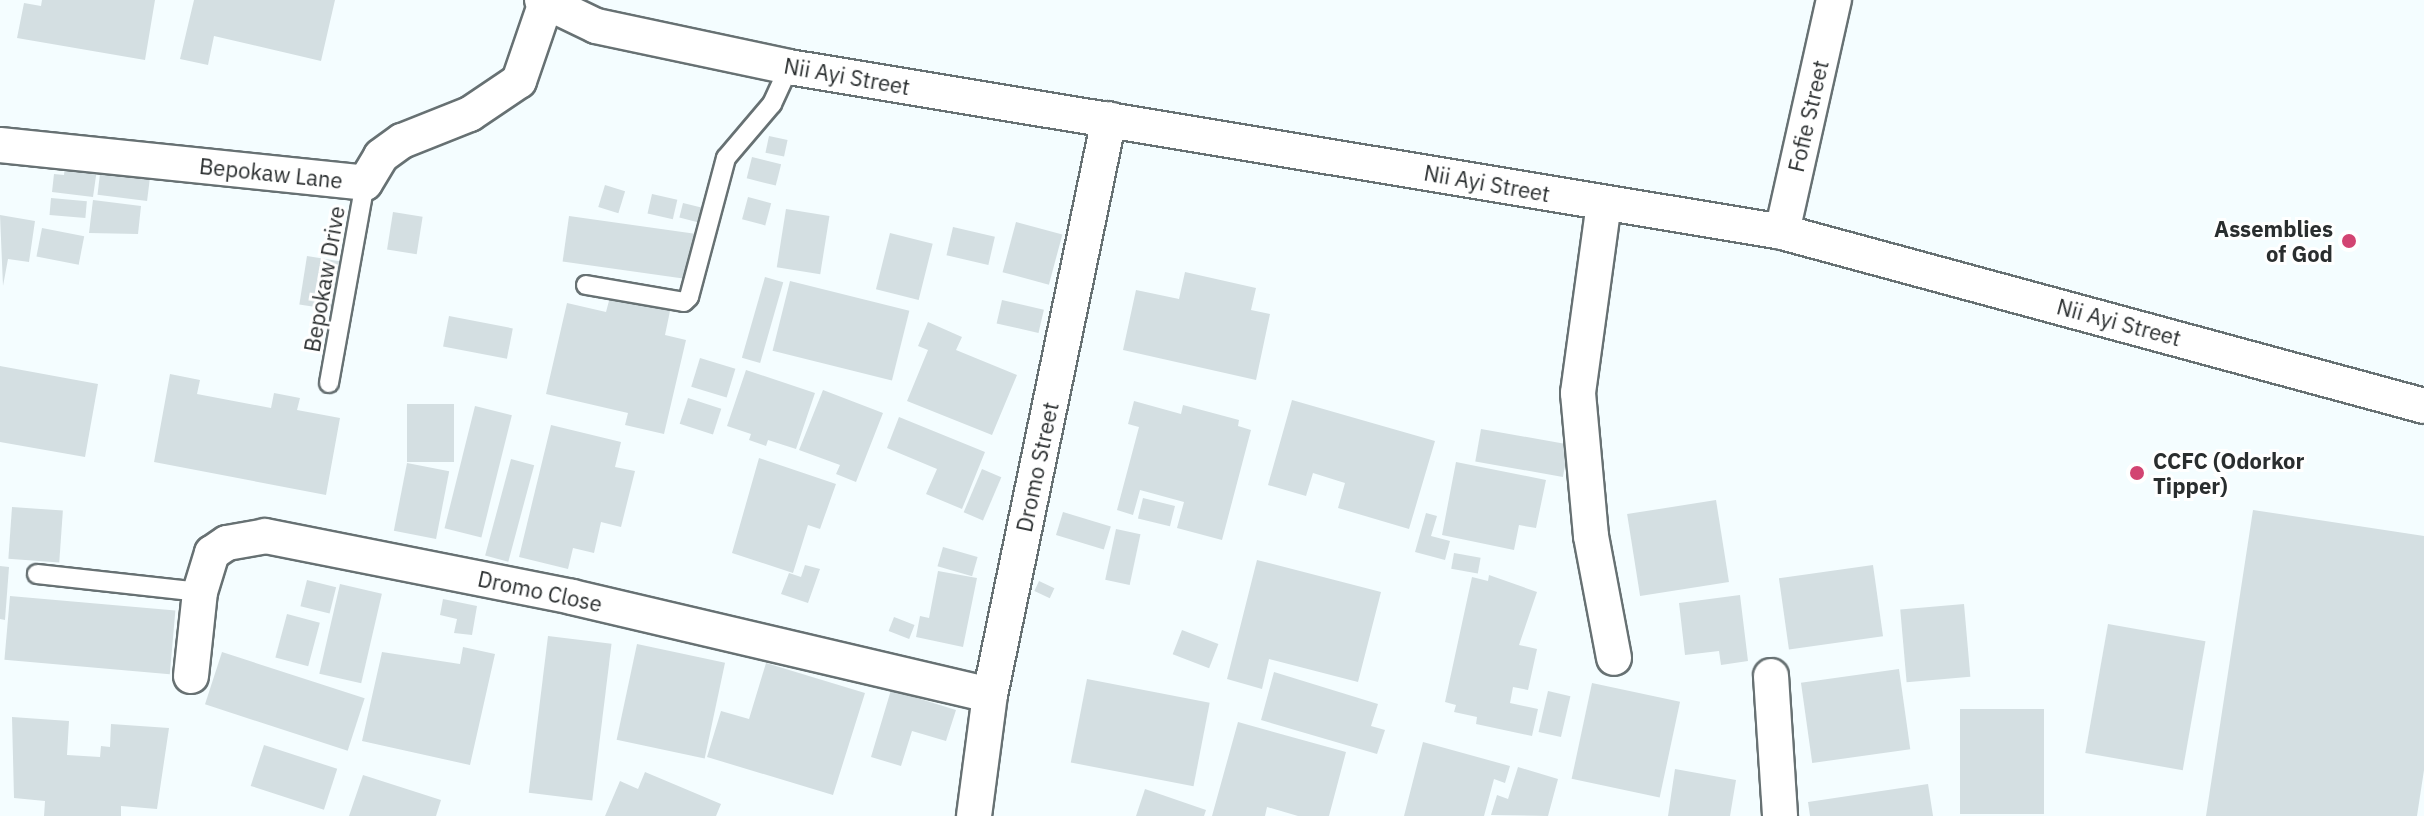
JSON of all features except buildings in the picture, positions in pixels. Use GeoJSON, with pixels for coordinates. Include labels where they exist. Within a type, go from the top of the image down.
{"type":"FeatureCollection","features":[{"type":"Feature","properties":{"kind":"street","name":"Fofie Street"},"geometry":{"type":"LineString","coordinates":[[1782,232],[1834,0]]}},
{"type":"Feature","properties":{"kind":"street","name":"Nii Ayi Street"},"geometry":{"type":"LineString","coordinates":[[544,1],[596,26],[789,67],[1782,232],[2424,406]]}},
{"type":"Feature","properties":{"kind":"street","name":"Bepokaw Lane"},"geometry":{"type":"LineString","coordinates":[[0,145],[365,183],[381,156],[402,141],[470,114],[519,81],[544,1]]}},
{"type":"Feature","properties":{"kind":"street","name":"Dromo Street"},"geometry":{"type":"LineString","coordinates":[[974,816],[990,695],[1109,119]]}},
{"type":"Feature","properties":{"kind":"street"},"geometry":{"type":"LineString","coordinates":[[1604,203],[1578,393],[1591,536],[1614,658]]}},
{"type":"Feature","properties":{"kind":"street","name":"Dromo Close"},"geometry":{"type":"LineString","coordinates":[[191,676],[200,592],[212,553],[227,543],[265,536],[572,597],[990,695]]}},
{"type":"Feature","properties":{"kind":"street"},"geometry":{"type":"LineString","coordinates":[[1771,676],[1780,816]]}},
{"type":"Feature","properties":{"kind":"lane"},"geometry":{"type":"LineString","coordinates":[[586,285],[684,302],[689,297],[726,158],[772,104],[789,67]]}},
{"type":"Feature","properties":{"kind":"lane","name":"Bepokaw Drive"},"geometry":{"type":"LineString","coordinates":[[329,383],[365,183]]}},
{"type":"Feature","properties":{"kind":"lane"},"geometry":{"type":"LineString","coordinates":[[37,574],[200,592]]}},
{"type":"Feature","properties":{"kind":"place","name":"Assemblies of God"},"geometry":{"type":"Point","coordinates":[2349,241]}},
{"type":"Feature","properties":{"kind":"place","name":"CCFC (Odorkor Tipper)"},"geometry":{"type":"Point","coordinates":[2137,473]}}]}
